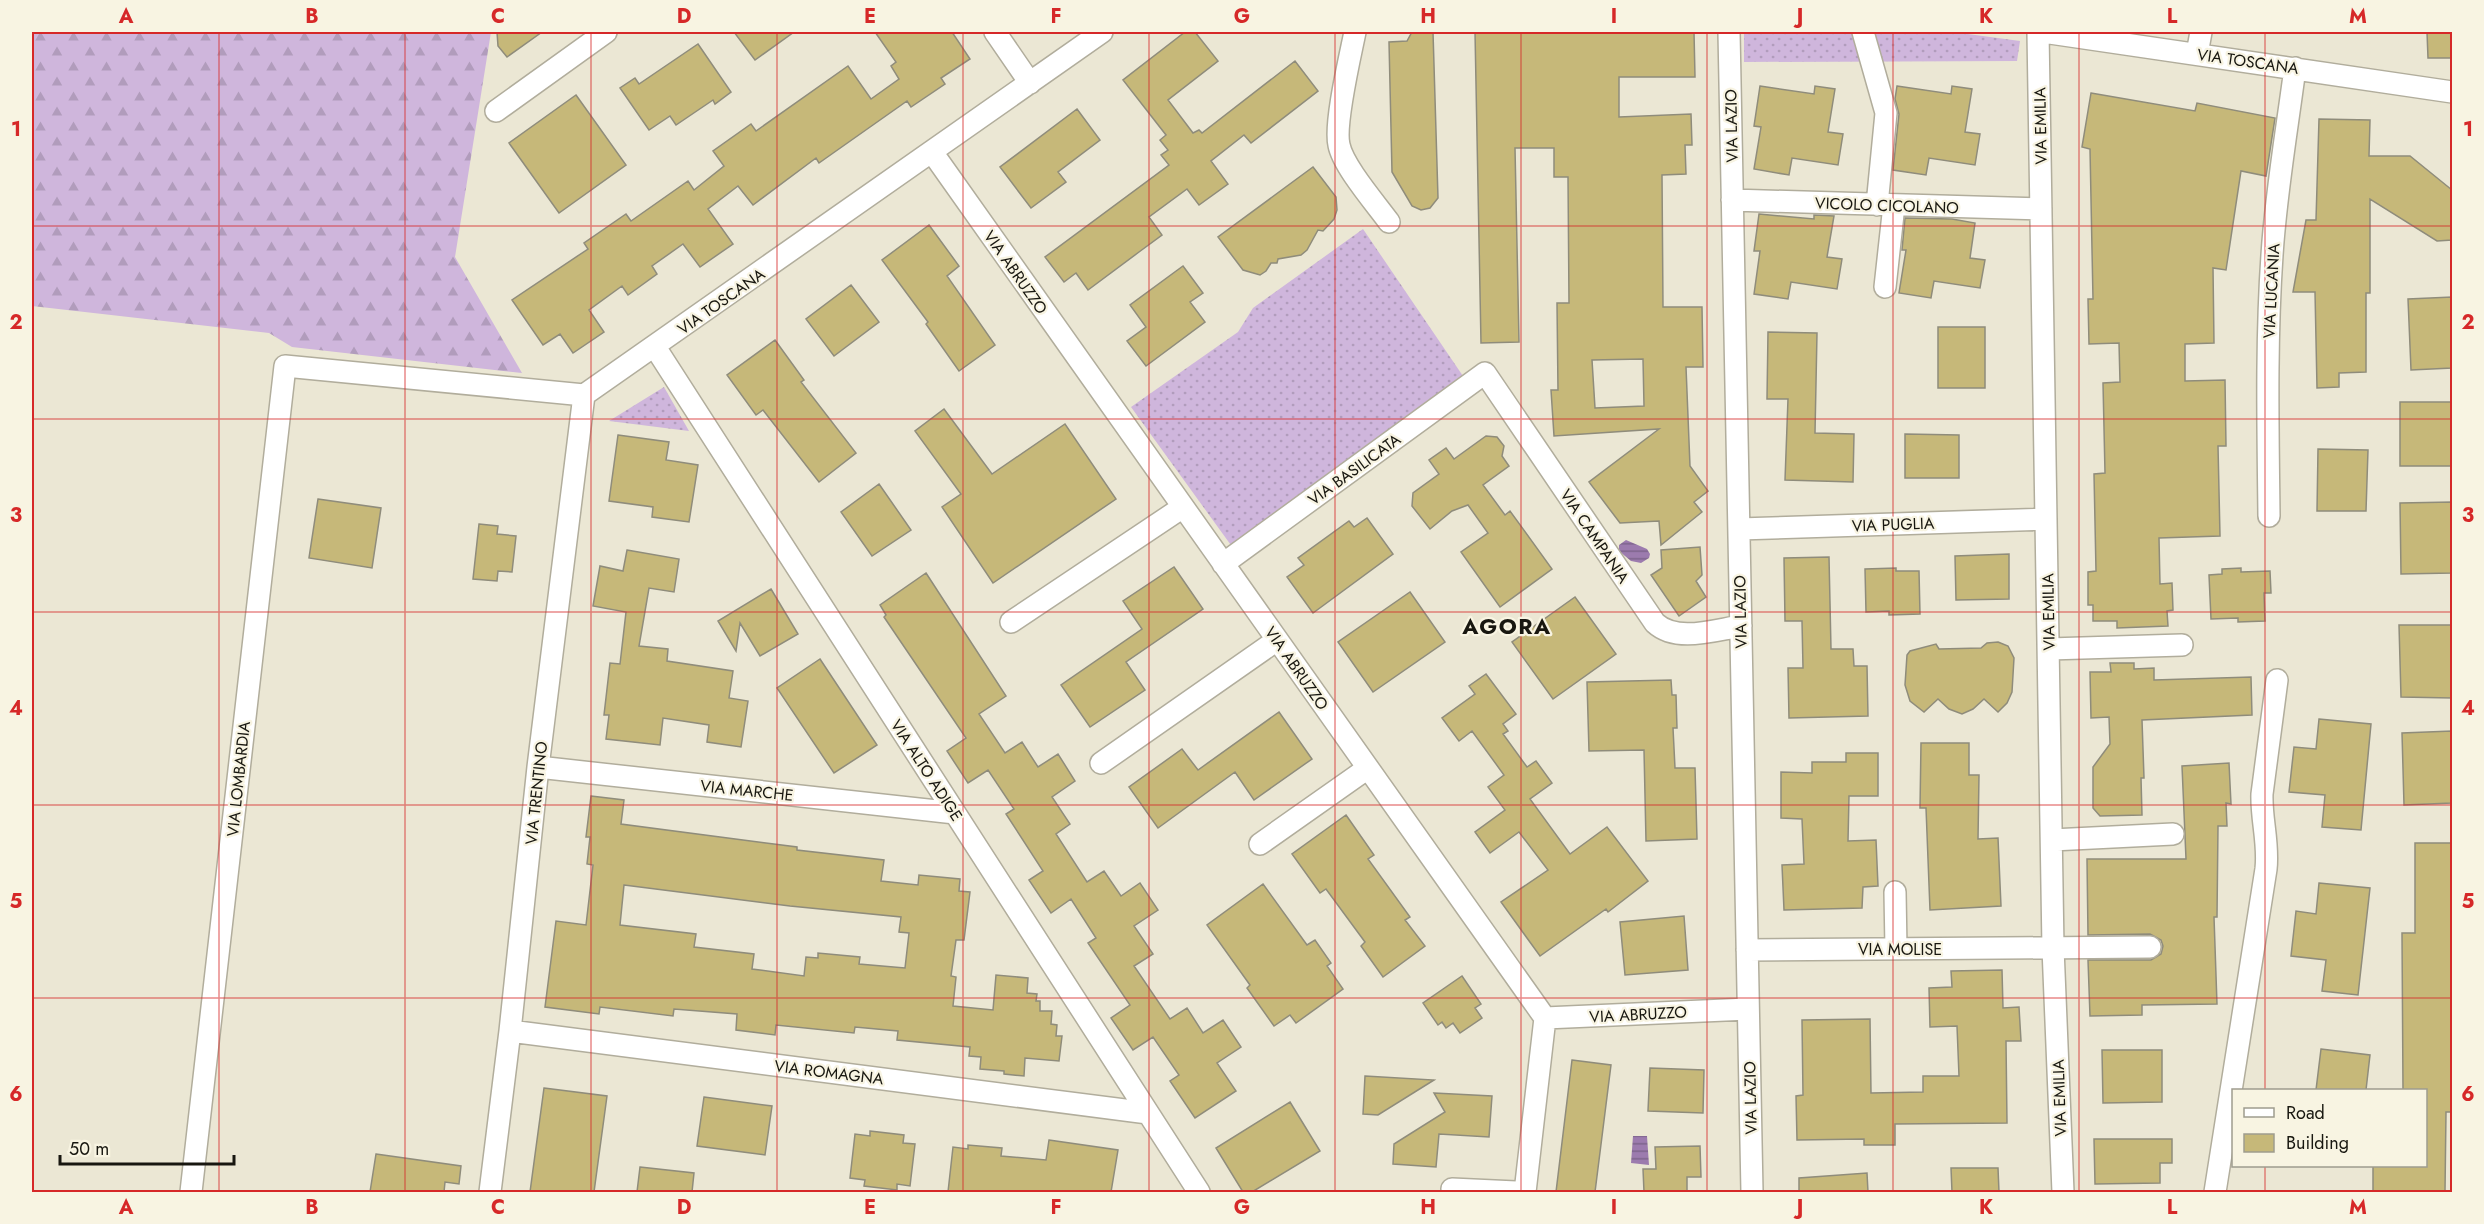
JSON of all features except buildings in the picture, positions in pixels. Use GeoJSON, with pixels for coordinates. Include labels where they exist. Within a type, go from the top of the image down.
{"type":"FeatureCollection","features":[{"type":"Feature","properties":{"kind":"street"},"geometry":{"type":"LineString","coordinates":[[496,111],[606,32]]}},
{"type":"Feature","properties":{"kind":"street"},"geometry":{"type":"LineString","coordinates":[[994,32],[1030,83]]}},
{"type":"Feature","properties":{"kind":"street","name":"VIA TOSCANA"},"geometry":{"type":"LineString","coordinates":[[584,395],[1102,32]]}},
{"type":"Feature","properties":{"kind":"street"},"geometry":{"type":"LineString","coordinates":[[1355,32],[1338,128],[1338,145],[1345,160],[1389,222]]}},
{"type":"Feature","properties":{"kind":"street","name":"VIA LAZIO"},"geometry":{"type":"LineString","coordinates":[[1729,32],[1752,1192]]}},
{"type":"Feature","properties":{"kind":"street"},"geometry":{"type":"LineString","coordinates":[[1863,32],[1886,113],[1885,287]]}},
{"type":"Feature","properties":{"kind":"street","name":"VIA TOSCANA"},"geometry":{"type":"LineString","coordinates":[[2041,32],[2452,92]]}},
{"type":"Feature","properties":{"kind":"street","name":"VIA EMILIA"},"geometry":{"type":"LineString","coordinates":[[2041,32],[2041,209],[2054,948],[2063,1192]]}},
{"type":"Feature","properties":{"kind":"street"},"geometry":{"type":"LineString","coordinates":[[2197,54],[2201,32]]}},
{"type":"Feature","properties":{"kind":"street","name":"VIA LUCANIA"},"geometry":{"type":"LineString","coordinates":[[2269,516],[2267,359],[2270,282],[2277,202],[2295,69]]}},
{"type":"Feature","properties":{"kind":"street","name":"VIA ABRUZZO"},"geometry":{"type":"LineString","coordinates":[[932,152],[1545,1018],[1748,1009]]}},
{"type":"Feature","properties":{"kind":"street","name":"VICOLO CICOLANO"},"geometry":{"type":"LineString","coordinates":[[1732,200],[2041,209]]}},
{"type":"Feature","properties":{"kind":"street","name":"VIA ALTO ADIGE"},"geometry":{"type":"LineString","coordinates":[[655,347],[1199,1192]]}},
{"type":"Feature","properties":{"kind":"street","name":"VIA LOMBARDIA"},"geometry":{"type":"LineString","coordinates":[[191,1192],[285,366],[584,395]]}},
{"type":"Feature","properties":{"kind":"street","name":"VIA BASILICATA"},"geometry":{"type":"LineString","coordinates":[[1223,564],[1485,374]]}},
{"type":"Feature","properties":{"kind":"street","name":"VIA CAMPANIA"},"geometry":{"type":"LineString","coordinates":[[1485,374],[1655,623],[1667,631],[1684,634],[1741,626]]}},
{"type":"Feature","properties":{"kind":"street","name":"VIA TRENTINO"},"geometry":{"type":"LineString","coordinates":[[490,1192],[538,767],[584,395]]}},
{"type":"Feature","properties":{"kind":"street"},"geometry":{"type":"LineString","coordinates":[[1011,622],[1183,507]]}},
{"type":"Feature","properties":{"kind":"street","name":"VIA PUGLIA"},"geometry":{"type":"LineString","coordinates":[[1739,529],[2046,519]]}},
{"type":"Feature","properties":{"kind":"street"},"geometry":{"type":"LineString","coordinates":[[1101,763],[1277,640]]}},
{"type":"Feature","properties":{"kind":"street"},"geometry":{"type":"LineString","coordinates":[[2049,649],[2182,645]]}},
{"type":"Feature","properties":{"kind":"street"},"geometry":{"type":"LineString","coordinates":[[2216,1187],[2266,869],[2268,852],[2262,794],[2277,680]]}},
{"type":"Feature","properties":{"kind":"street","name":"VIA MARCHE"},"geometry":{"type":"LineString","coordinates":[[538,767],[955,813]]}},
{"type":"Feature","properties":{"kind":"street"},"geometry":{"type":"LineString","coordinates":[[1260,844],[1368,768]]}},
{"type":"Feature","properties":{"kind":"street"},"geometry":{"type":"LineString","coordinates":[[2052,840],[2173,834]]}},
{"type":"Feature","properties":{"kind":"street"},"geometry":{"type":"LineString","coordinates":[[1894,892],[1896,949]]}},
{"type":"Feature","properties":{"kind":"street","name":"VIA MOLISE"},"geometry":{"type":"LineString","coordinates":[[1747,950],[2150,947]]}},
{"type":"Feature","properties":{"kind":"street"},"geometry":{"type":"LineString","coordinates":[[1525,1192],[1545,1018]]}},
{"type":"Feature","properties":{"kind":"street","name":"VIA ROMAGNA"},"geometry":{"type":"LineString","coordinates":[[510,1030],[1148,1113]]}},
{"type":"Feature","properties":{"kind":"street"},"geometry":{"type":"LineString","coordinates":[[1452,1189],[1516,1192]]}},
{"type":"Feature","properties":{"kind":"green space"},"geometry":{"type":"Polygon","coordinates":[[[32,32],[491,32],[455,257],[522,373],[292,347],[269,333],[32,306],[32,32]]]}},
{"type":"Feature","properties":{"kind":"green space"},"geometry":{"type":"Polygon","coordinates":[[[1744,32],[1953,32],[2020,41],[2017,61],[1744,62],[1744,32]]]}},
{"type":"Feature","properties":{"kind":"green space"},"geometry":{"type":"Polygon","coordinates":[[[1363,229],[1465,379],[1233,548],[1131,407],[1238,332],[1253,308],[1363,229]]]}},
{"type":"Feature","properties":{"kind":"green space"},"geometry":{"type":"Polygon","coordinates":[[[664,387],[689,431],[609,421],[664,387]]]}},
{"type":"Feature","properties":{"kind":"shaded area"},"geometry":{"type":"Polygon","coordinates":[[[1626,540],[1647,549],[1650,554],[1649,558],[1641,563],[1631,561],[1619,551],[1619,545],[1626,540]]]}},
{"type":"Feature","properties":{"kind":"shaded area"},"geometry":{"type":"Polygon","coordinates":[[[1633,1136],[1647,1136],[1649,1165],[1631,1163],[1633,1136]]]}},
{"type":"Feature","properties":{"kind":"district","name":"AGORA"},"geometry":{"type":"Point","coordinates":[1507,626]}}]}
